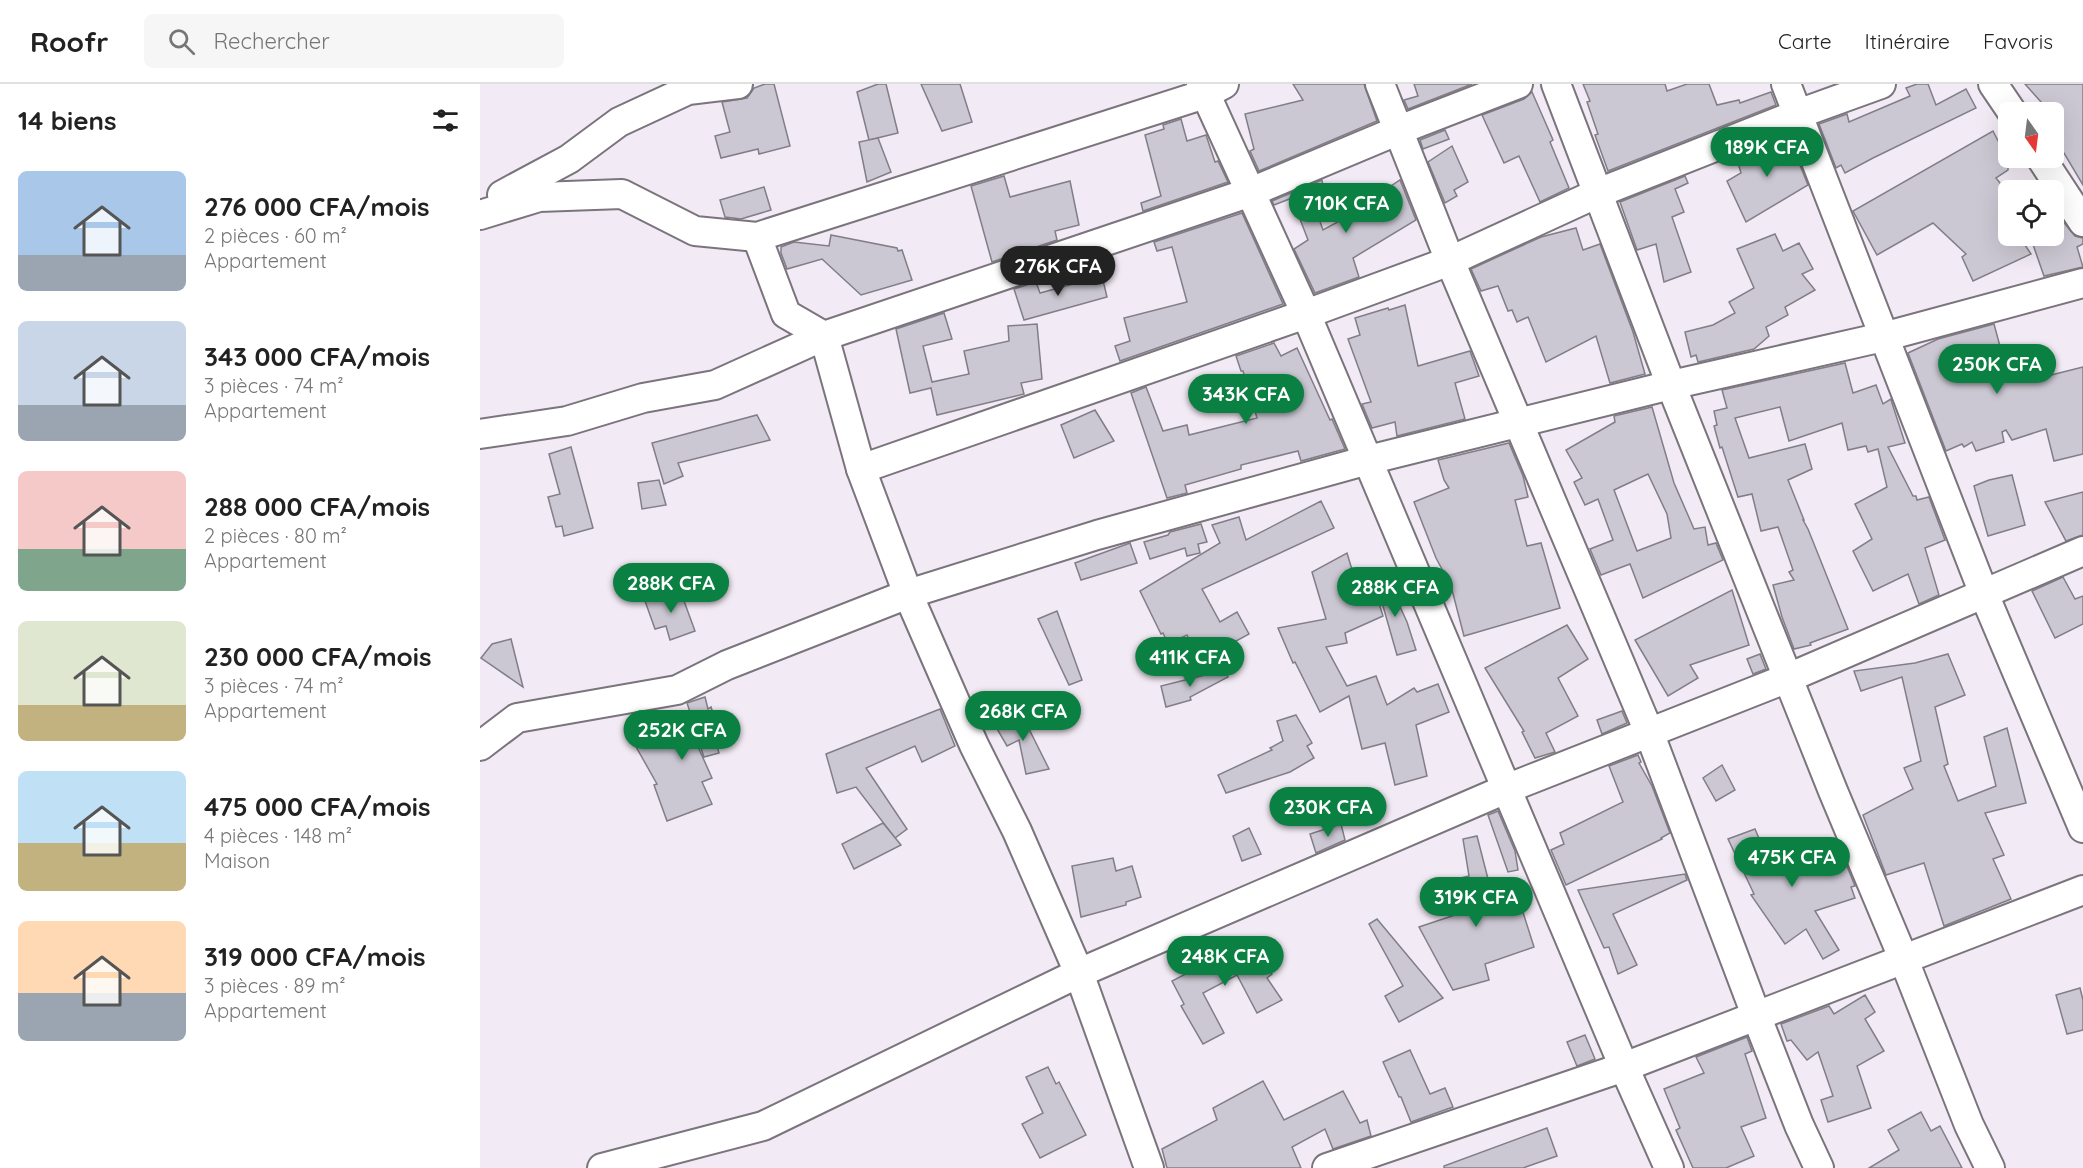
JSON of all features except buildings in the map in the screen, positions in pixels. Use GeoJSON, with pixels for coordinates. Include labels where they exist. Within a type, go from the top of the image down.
{"type":"FeatureCollection","features":[{"type":"Feature","properties":{"kind":"street"},"geometry":{"type":"LineString","coordinates":[[480,207],[569,159],[619,122],[688,90],[738,84]]}},
{"type":"Feature","properties":{"kind":"street"},"geometry":{"type":"LineString","coordinates":[[1380,84],[1450,261],[1649,732],[1756,1015],[1799,1125],[1819,1168]]}},
{"type":"Feature","properties":{"kind":"street"},"geometry":{"type":"LineString","coordinates":[[480,434],[567,421],[643,398],[715,386],[824,336],[1251,192],[1399,130],[1518,84]]}},
{"type":"Feature","properties":{"kind":"street"},"geometry":{"type":"LineString","coordinates":[[1557,84],[1671,385],[1833,791],[1904,960],[1969,1125],[1990,1168]]}},
{"type":"Feature","properties":{"kind":"street"},"geometry":{"type":"LineString","coordinates":[[1786,84],[1984,594],[2083,828]]}},
{"type":"Feature","properties":{"kind":"street"},"geometry":{"type":"LineString","coordinates":[[861,469],[1306,314],[1450,261],[1598,193],[1798,114],[1881,84]]}},
{"type":"Feature","properties":{"kind":"street"},"geometry":{"type":"LineString","coordinates":[[1993,84],[2005,102]]}},
{"type":"Feature","properties":{"kind":"street"},"geometry":{"type":"LineString","coordinates":[[480,215],[539,197],[622,194],[695,231],[757,237],[1210,87],[1251,192],[1306,314],[1624,1067],[1669,1168]]}},
{"type":"Feature","properties":{"kind":"street"},"geometry":{"type":"LineString","coordinates":[[2048,168],[2083,222]]}},
{"type":"Feature","properties":{"kind":"street"},"geometry":{"type":"LineString","coordinates":[[757,237],[786,314],[824,336],[861,469],[908,594],[974,745],[1017,831],[1079,973],[1149,1168]]}},
{"type":"Feature","properties":{"kind":"street"},"geometry":{"type":"LineString","coordinates":[[480,746],[517,718],[677,690],[727,665],[908,594],[1097,535],[1368,460],[1671,385],[1883,337],[2083,283]]}},
{"type":"Feature","properties":{"kind":"street"},"geometry":{"type":"LineString","coordinates":[[602,1168],[763,1126],[1079,973],[1506,789],[1788,678],[2083,551]]}},
{"type":"Feature","properties":{"kind":"street"},"geometry":{"type":"LineString","coordinates":[[1327,1168],[1624,1067],[2083,890]]}}]}
